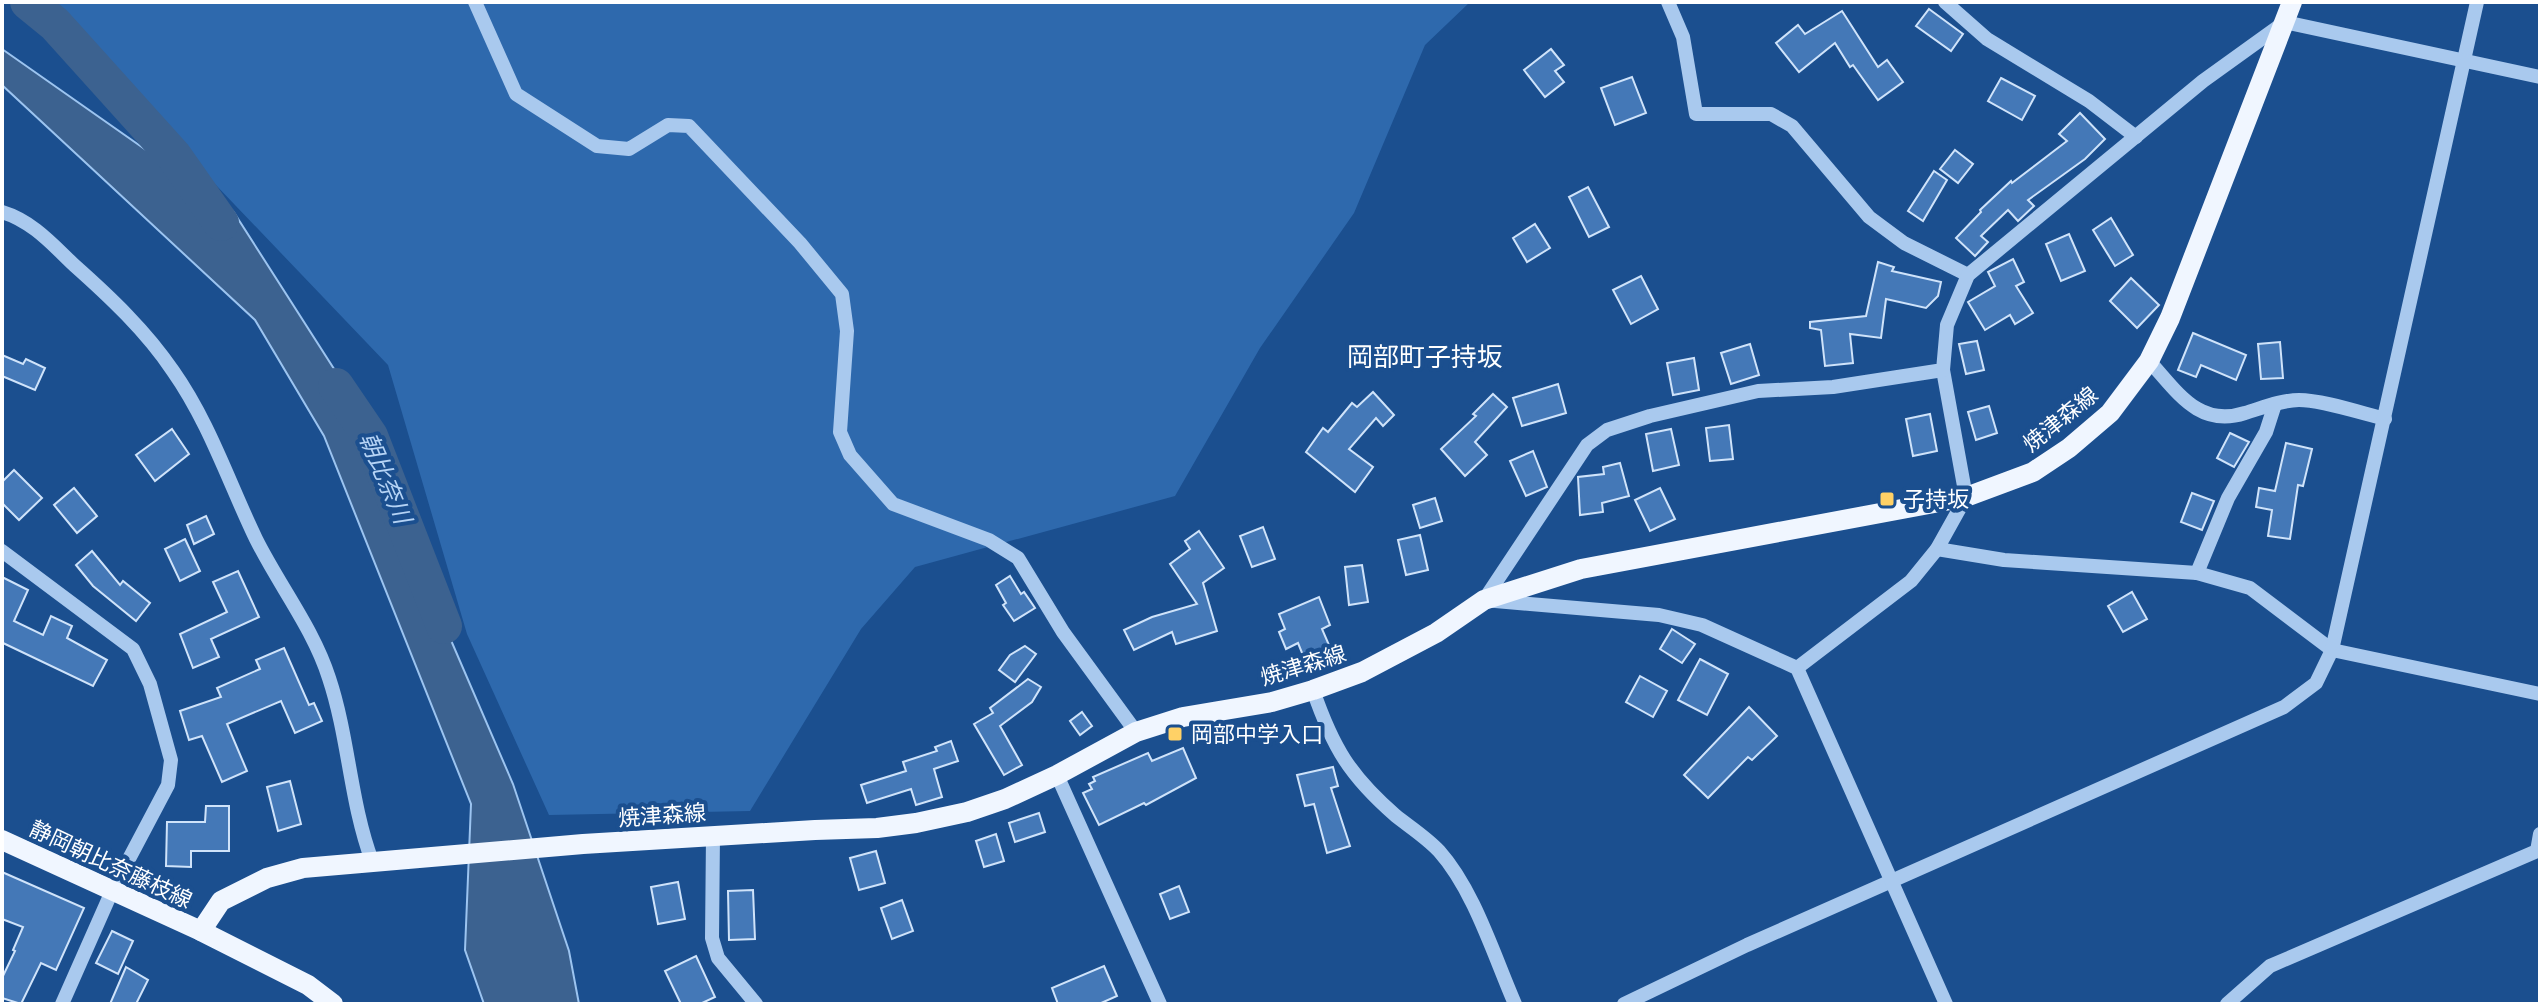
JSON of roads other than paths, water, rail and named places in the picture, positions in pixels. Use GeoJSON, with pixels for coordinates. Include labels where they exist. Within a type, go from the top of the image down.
{"type":"FeatureCollection","features":[{"type":"Feature","properties":{"kind":"main road","name":"焼津森線"},"geometry":{"type":"LineString","coordinates":[[201,931],[221,901],[267,878],[303,868],[583,844],[877,828],[967,812],[1005,799],[1057,775],[1136,732],[1183,717],[1272,702],[1362,672],[1436,633],[1484,600],[1581,569],[1966,497],[2033,472],[2069,448],[2110,413],[2149,361],[2170,318],[2292,2]]}},
{"type":"Feature","properties":{"kind":"main road","name":"静岡朝比奈藤枝線"},"geometry":{"type":"LineString","coordinates":[[2,840],[201,931]]}},
{"type":"Feature","properties":{"kind":"main road"},"geometry":{"type":"LineString","coordinates":[[201,931],[308,985],[333,1004]]}},
{"type":"Feature","properties":{"kind":"street"},"geometry":{"type":"LineString","coordinates":[[475,2],[516,94],[597,146],[629,149],[668,125],[689,126],[800,243],[842,294],[847,331],[840,432],[850,455],[893,504],[989,540],[1018,558],[1063,632],[1136,732]]}},
{"type":"Feature","properties":{"kind":"street"},"geometry":{"type":"LineString","coordinates":[[1668,2],[1683,37],[1696,114],[1771,114],[1792,126],[1869,217],[1904,243],[1968,275]]}},
{"type":"Feature","properties":{"kind":"street"},"geometry":{"type":"LineString","coordinates":[[1945,2],[1987,39],[2089,101],[2136,137]]}},
{"type":"Feature","properties":{"kind":"street"},"geometry":{"type":"LineString","coordinates":[[1624,1004],[1747,945],[2284,707],[2316,683],[2332,650],[2477,2]]}},
{"type":"Feature","properties":{"kind":"street"},"geometry":{"type":"LineString","coordinates":[[1797,668],[1911,581],[1937,549],[1966,497],[1943,370],[1947,325],[1968,275],[2203,81],[2285,22],[2540,77]]}},
{"type":"Feature","properties":{"kind":"street"},"geometry":{"type":"LineString","coordinates":[[2,212],[20,218],[37,230],[115,302],[174,371],[212,440],[257,540],[317,644],[331,682],[361,831],[372,861]]}},
{"type":"Feature","properties":{"kind":"street"},"geometry":{"type":"LineString","coordinates":[[2149,361],[2195,409],[2212,417],[2233,417],[2300,400],[2385,419]]}},
{"type":"Feature","properties":{"kind":"street"},"geometry":{"type":"LineString","coordinates":[[1943,370],[1833,387],[1758,391],[1650,416],[1607,430],[1587,445],[1484,600],[1659,615],[1702,625],[1797,668],[1946,1004]]}},
{"type":"Feature","properties":{"kind":"street"},"geometry":{"type":"LineString","coordinates":[[2197,573],[2228,498],[2266,432],[2275,404]]}},
{"type":"Feature","properties":{"kind":"street"},"geometry":{"type":"LineString","coordinates":[[1937,549],[2004,560],[2197,573],[2250,588],[2332,650],[2540,694]]}},
{"type":"Feature","properties":{"kind":"street"},"geometry":{"type":"LineString","coordinates":[[2,551],[133,649],[150,684],[171,760],[168,785],[112,891],[62,1004]]}},
{"type":"Feature","properties":{"kind":"street"},"geometry":{"type":"LineString","coordinates":[[1313,690],[1327,730],[1344,762],[1373,795],[1439,851],[1463,886],[1515,1004]]}},
{"type":"Feature","properties":{"kind":"street"},"geometry":{"type":"LineString","coordinates":[[1057,775],[1160,1004]]}},
{"type":"Feature","properties":{"kind":"street"},"geometry":{"type":"LineString","coordinates":[[2227,1004],[2270,966],[2537,851],[2540,834]]}},
{"type":"Feature","properties":{"kind":"street"},"geometry":{"type":"LineString","coordinates":[[713,835],[712,938],[718,958],[756,1004]]}},
{"type":"Feature","properties":{"kind":"waterway","name":"朝比奈川"},"geometry":{"type":"LineString","coordinates":[[28,2],[55,24],[174,156],[221,223]]}},
{"type":"Feature","properties":{"kind":"waterway","name":"朝比奈川"},"geometry":{"type":"LineString","coordinates":[[336,386],[370,436],[444,626]]}},
{"type":"Feature","properties":{"kind":"place","name":"子持坂"},"geometry":{"type":"Point","coordinates":[1887,499]}},
{"type":"Feature","properties":{"kind":"place","name":"岡部中学入口"},"geometry":{"type":"Point","coordinates":[1175,734]}},
{"type":"Feature","properties":{"kind":"district","name":"岡部町子持坂"},"geometry":{"type":"Point","coordinates":[1425,357]}}]}
